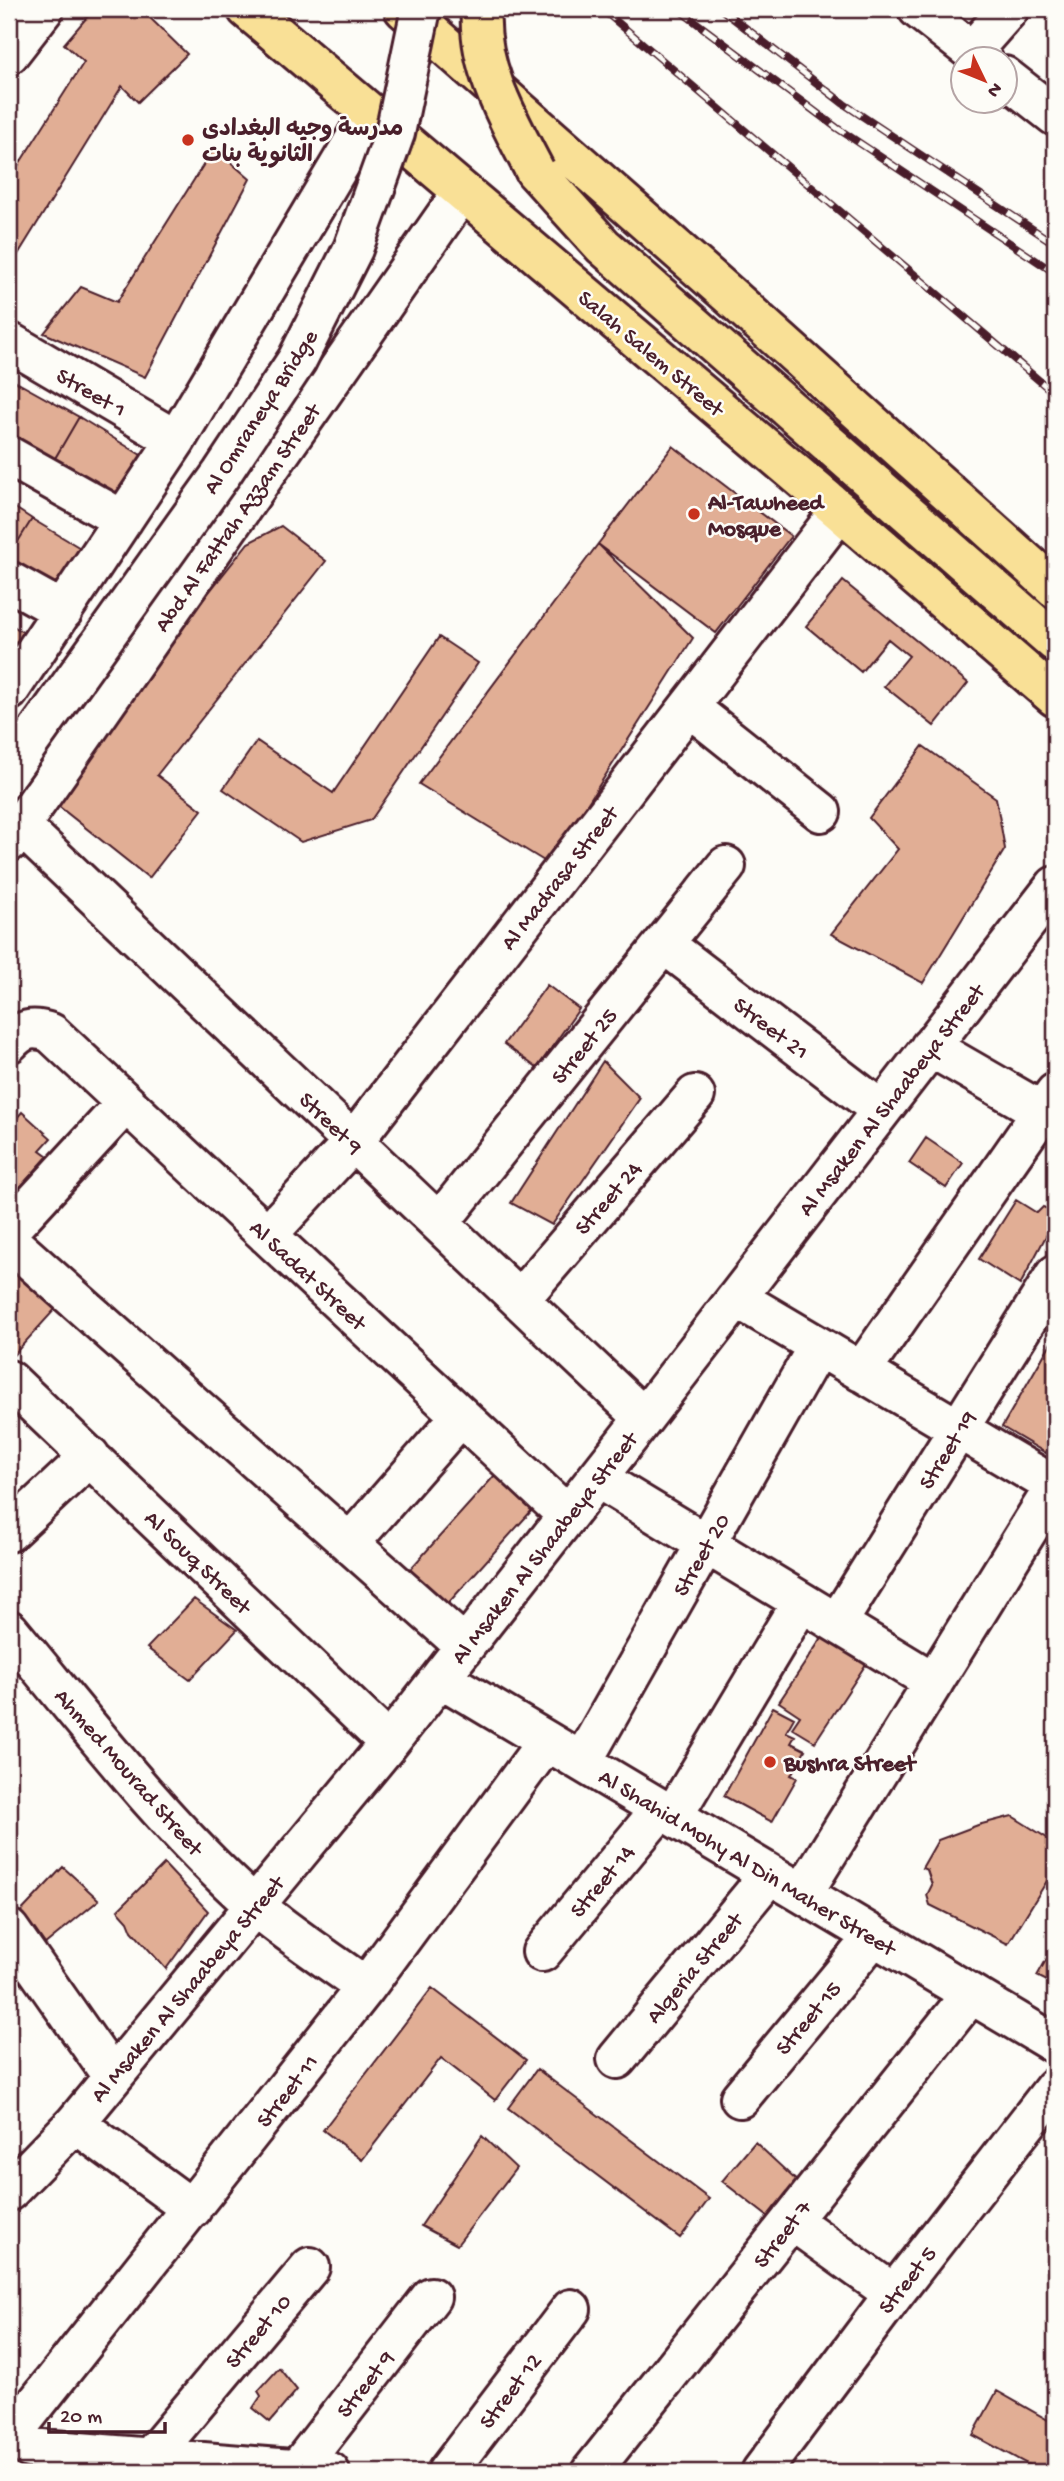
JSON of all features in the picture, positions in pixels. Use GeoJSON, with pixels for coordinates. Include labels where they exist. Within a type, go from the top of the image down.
{"type":"FeatureCollection","features":[{"type":"Feature","properties":{"kind":"highway","name":"Salah Salem Street"},"geometry":{"type":"LineString","coordinates":[[247,9],[840,511],[1055,697]]}},
{"type":"Feature","properties":{"kind":"highway"},"geometry":{"type":"LineString","coordinates":[[404,9],[729,295],[1055,588]]}},
{"type":"Feature","properties":{"kind":"highway"},"geometry":{"type":"LineString","coordinates":[[481,9],[484,55],[507,116],[535,171],[603,246],[1055,642]]}},
{"type":"Feature","properties":{"kind":"street"},"geometry":{"type":"LineString","coordinates":[[9,54],[44,9]]}},
{"type":"Feature","properties":{"kind":"street","name":"Al Omraneya Bridge"},"geometry":{"type":"LineString","coordinates":[[9,771],[222,473],[297,360],[353,249],[395,133],[421,9]]}},
{"type":"Feature","properties":{"kind":"street"},"geometry":{"type":"LineString","coordinates":[[918,9],[966,46]]}},
{"type":"Feature","properties":{"kind":"street"},"geometry":{"type":"LineString","coordinates":[[984,46],[1009,9]]}},
{"type":"Feature","properties":{"kind":"street"},"geometry":{"type":"LineString","coordinates":[[1018,87],[1055,116]]}},
{"type":"Feature","properties":{"kind":"street"},"geometry":{"type":"LineString","coordinates":[[9,691],[176,440],[370,114]]}},
{"type":"Feature","properties":{"kind":"street","name":"Abd Al Fattah Azzam Street"},"geometry":{"type":"LineString","coordinates":[[15,834],[462,192]]}},
{"type":"Feature","properties":{"kind":"street","name":"Street 1"},"geometry":{"type":"LineString","coordinates":[[9,342],[176,440]]}},
{"type":"Feature","properties":{"kind":"street"},"geometry":{"type":"LineString","coordinates":[[9,456],[123,520]]}},
{"type":"Feature","properties":{"kind":"street","name":"Al Madrasa Street"},"geometry":{"type":"LineString","coordinates":[[267,1235],[353,1142],[840,511]]}},
{"type":"Feature","properties":{"kind":"street"},"geometry":{"type":"LineString","coordinates":[[9,581],[62,611]]}},
{"type":"Feature","properties":{"kind":"street"},"geometry":{"type":"LineString","coordinates":[[689,707],[821,813]]}},
{"type":"Feature","properties":{"kind":"street","name":"Street 9"},"geometry":{"type":"LineString","coordinates":[[15,834],[353,1142],[645,1418]]}},
{"type":"Feature","properties":{"kind":"street","name":"Street 25"},"geometry":{"type":"LineString","coordinates":[[439,1223],[726,866]]}},
{"type":"Feature","properties":{"kind":"street","name":"Al Msaken Al Shaabeya Street"},"geometry":{"type":"LineString","coordinates":[[9,2191],[75,2123],[111,2076],[389,1744],[645,1418],[1055,886]]}},
{"type":"Feature","properties":{"kind":"street","name":"Street 21"},"geometry":{"type":"LineString","coordinates":[[664,944],[881,1110]]}},
{"type":"Feature","properties":{"kind":"street","name":"Al Sadat Street"},"geometry":{"type":"LineString","coordinates":[[9,1043],[20,1031],[30,1028],[51,1033],[567,1516]]}},
{"type":"Feature","properties":{"kind":"street"},"geometry":{"type":"LineString","coordinates":[[861,1371],[1051,1108],[930,1047]]}},
{"type":"Feature","properties":{"kind":"street","name":"Street 24"},"geometry":{"type":"LineString","coordinates":[[520,1299],[695,1095]]}},
{"type":"Feature","properties":{"kind":"street"},"geometry":{"type":"LineString","coordinates":[[9,1230],[126,1103]]}},
{"type":"Feature","properties":{"kind":"street"},"geometry":{"type":"LineString","coordinates":[[9,1241],[465,1646]]}},
{"type":"Feature","properties":{"kind":"street","name":"Street 19"},"geometry":{"type":"LineString","coordinates":[[837,1623],[1055,1275]]}},
{"type":"Feature","properties":{"kind":"street"},"geometry":{"type":"LineString","coordinates":[[737,1298],[1055,1486],[803,1893]]}},
{"type":"Feature","properties":{"kind":"street","name":"Street 20"},"geometry":{"type":"LineString","coordinates":[[582,1762],[818,1346]]}},
{"type":"Feature","properties":{"kind":"street","name":"Al Souq Street"},"geometry":{"type":"LineString","coordinates":[[9,1380],[389,1744]]}},
{"type":"Feature","properties":{"kind":"street"},"geometry":{"type":"LineString","coordinates":[[350,1543],[461,1416]]}},
{"type":"Feature","properties":{"kind":"street"},"geometry":{"type":"LineString","coordinates":[[9,1532],[90,1456]]}},
{"type":"Feature","properties":{"kind":"street"},"geometry":{"type":"LineString","coordinates":[[597,1478],[934,1682]]}},
{"type":"Feature","properties":{"kind":"street"},"geometry":{"type":"LineString","coordinates":[[667,1812],[801,1601]]}},
{"type":"Feature","properties":{"kind":"street","name":"Ahmed Mourad Street"},"geometry":{"type":"LineString","coordinates":[[9,1630],[200,1852],[256,1906],[366,1987]]}},
{"type":"Feature","properties":{"kind":"street","name":"Al Shahid Mohy Al Din Maher Street"},"geometry":{"type":"LineString","coordinates":[[440,1678],[1055,2044]]}},
{"type":"Feature","properties":{"kind":"street","name":"Street 11"},"geometry":{"type":"LineString","coordinates":[[23,2443],[192,2209],[366,1987],[547,1741]]}},
{"type":"Feature","properties":{"kind":"street","name":"Street 14"},"geometry":{"type":"LineString","coordinates":[[542,1952],[667,1812]]}},
{"type":"Feature","properties":{"kind":"street","name":"Algeria Street"},"geometry":{"type":"LineString","coordinates":[[617,2059],[770,1874]]}},
{"type":"Feature","properties":{"kind":"street"},"geometry":{"type":"LineString","coordinates":[[9,1929],[111,2076]]}},
{"type":"Feature","properties":{"kind":"street","name":"Street 15"},"geometry":{"type":"LineString","coordinates":[[740,2098],[874,1936]]}},
{"type":"Feature","properties":{"kind":"street","name":"Street 7"},"geometry":{"type":"LineString","coordinates":[[591,2472],[971,1994]]}},
{"type":"Feature","properties":{"kind":"street","name":"Street 5"},"geometry":{"type":"LineString","coordinates":[[761,2472],[894,2294],[1055,2087]]}},
{"type":"Feature","properties":{"kind":"street"},"geometry":{"type":"LineString","coordinates":[[75,2123],[192,2209]]}},
{"type":"Feature","properties":{"kind":"street"},"geometry":{"type":"LineString","coordinates":[[791,2220],[894,2294]]}},
{"type":"Feature","properties":{"kind":"street","name":"Street 10"},"geometry":{"type":"LineString","coordinates":[[150,2458],[310,2267]]}},
{"type":"Feature","properties":{"kind":"street","name":"Street 9"},"geometry":{"type":"LineString","coordinates":[[313,2471],[431,2297]]}},
{"type":"Feature","properties":{"kind":"street","name":"Street 12"},"geometry":{"type":"LineString","coordinates":[[447,2472],[571,2309]]}},
{"type":"Feature","properties":{"kind":"street"},"geometry":{"type":"LineString","coordinates":[[23,2443],[251,2469],[313,2471]]}},
{"type":"Feature","properties":{"kind":"building"},"geometry":{"type":"Polygon","coordinates":[[[94,9],[141,9],[187,54],[138,102],[122,86],[9,269],[9,180],[84,62],[64,44],[94,9]]]}},
{"type":"Feature","properties":{"kind":"building"},"geometry":{"type":"Polygon","coordinates":[[[214,148],[250,179],[145,377],[44,333],[81,287],[117,302],[214,148]]]}},
{"type":"Feature","properties":{"kind":"building"},"geometry":{"type":"Polygon","coordinates":[[[9,378],[79,417],[54,460],[9,432],[9,378]]]}},
{"type":"Feature","properties":{"kind":"building"},"geometry":{"type":"Polygon","coordinates":[[[79,417],[154,463],[128,505],[54,460],[79,417]]]}},
{"type":"Feature","properties":{"kind":"building"},"geometry":{"type":"Polygon","coordinates":[[[673,446],[791,536],[716,633],[598,544],[673,446]]]}},
{"type":"Feature","properties":{"kind":"building"},"geometry":{"type":"Polygon","coordinates":[[[9,504],[32,519],[9,556],[9,504]]]}},
{"type":"Feature","properties":{"kind":"building"},"geometry":{"type":"Polygon","coordinates":[[[32,519],[92,555],[67,596],[9,561],[9,556],[32,519]]]}},
{"type":"Feature","properties":{"kind":"building"},"geometry":{"type":"Polygon","coordinates":[[[281,526],[326,561],[157,775],[202,810],[149,878],[47,797],[248,543],[281,526]]]}},
{"type":"Feature","properties":{"kind":"building"},"geometry":{"type":"Polygon","coordinates":[[[598,544],[693,638],[549,864],[419,784],[598,544]]]}},
{"type":"Feature","properties":{"kind":"building"},"geometry":{"type":"Polygon","coordinates":[[[843,581],[968,683],[934,726],[884,686],[909,656],[888,639],[861,672],[806,626],[843,581]]]}},
{"type":"Feature","properties":{"kind":"building"},"geometry":{"type":"Polygon","coordinates":[[[9,623],[34,640],[9,677],[9,623]]]}},
{"type":"Feature","properties":{"kind":"building"},"geometry":{"type":"Polygon","coordinates":[[[439,637],[478,663],[371,820],[301,842],[223,789],[257,741],[333,793],[439,637]]]}},
{"type":"Feature","properties":{"kind":"building"},"geometry":{"type":"Polygon","coordinates":[[[923,746],[996,798],[1005,849],[923,983],[831,934],[898,849],[869,818],[923,746]]]}},
{"type":"Feature","properties":{"kind":"building"},"geometry":{"type":"Polygon","coordinates":[[[547,985],[579,1009],[537,1068],[504,1044],[547,985]]]}},
{"type":"Feature","properties":{"kind":"building"},"geometry":{"type":"Polygon","coordinates":[[[603,1061],[640,1098],[552,1225],[511,1203],[603,1061]]]}},
{"type":"Feature","properties":{"kind":"building"},"geometry":{"type":"Polygon","coordinates":[[[22,1112],[51,1138],[40,1150],[48,1156],[9,1200],[9,1116],[14,1121],[22,1112]]]}},
{"type":"Feature","properties":{"kind":"building"},"geometry":{"type":"Polygon","coordinates":[[[926,1138],[963,1163],[946,1188],[909,1163],[926,1138]]]}},
{"type":"Feature","properties":{"kind":"building"},"geometry":{"type":"Polygon","coordinates":[[[1016,1200],[1037,1213],[1043,1207],[1055,1212],[1055,1219],[1020,1285],[979,1259],[1016,1200]]]}},
{"type":"Feature","properties":{"kind":"building"},"geometry":{"type":"Polygon","coordinates":[[[9,1270],[58,1306],[9,1360],[9,1270]]]}},
{"type":"Feature","properties":{"kind":"building"},"geometry":{"type":"Polygon","coordinates":[[[1055,1336],[1055,1437],[1046,1453],[1002,1427],[1055,1336]]]}},
{"type":"Feature","properties":{"kind":"building"},"geometry":{"type":"Polygon","coordinates":[[[495,1475],[534,1508],[442,1610],[404,1576],[495,1475]]]}},
{"type":"Feature","properties":{"kind":"building"},"geometry":{"type":"Polygon","coordinates":[[[194,1599],[237,1630],[190,1680],[147,1648],[194,1599]]]}},
{"type":"Feature","properties":{"kind":"building","name":"Bushra Street"},"geometry":{"type":"Polygon","coordinates":[[[823,1636],[866,1664],[815,1742],[792,1728],[800,1716],[779,1702],[823,1636]]]}},
{"type":"Feature","properties":{"kind":"building","name":"Bushra Street"},"geometry":{"type":"Polygon","coordinates":[[[773,1707],[794,1718],[786,1732],[795,1736],[791,1743],[805,1750],[791,1775],[797,1778],[772,1822],[724,1796],[773,1707]]]}},
{"type":"Feature","properties":{"kind":"building"},"geometry":{"type":"Polygon","coordinates":[[[1012,1816],[1055,1843],[1055,1868],[1008,1944],[930,1905],[927,1895],[932,1885],[927,1870],[922,1868],[938,1840],[1012,1816]]]}},
{"type":"Feature","properties":{"kind":"building"},"geometry":{"type":"Polygon","coordinates":[[[164,1864],[208,1911],[166,1969],[132,1931],[128,1921],[118,1910],[164,1864]]]}},
{"type":"Feature","properties":{"kind":"building"},"geometry":{"type":"Polygon","coordinates":[[[63,1867],[99,1900],[33,1954],[14,1919],[63,1867]]]}},
{"type":"Feature","properties":{"kind":"building"},"geometry":{"type":"Polygon","coordinates":[[[1055,1944],[1055,1985],[1037,1976],[1055,1944]]]}},
{"type":"Feature","properties":{"kind":"building"},"geometry":{"type":"Polygon","coordinates":[[[432,1988],[526,2060],[495,2100],[441,2058],[362,2160],[323,2130],[432,1988]]]}},
{"type":"Feature","properties":{"kind":"building"},"geometry":{"type":"Polygon","coordinates":[[[537,2069],[709,2199],[680,2238],[508,2108],[537,2069]]]}},
{"type":"Feature","properties":{"kind":"building"},"geometry":{"type":"Polygon","coordinates":[[[482,2136],[516,2168],[457,2245],[421,2226],[482,2136]]]}},
{"type":"Feature","properties":{"kind":"building"},"geometry":{"type":"Polygon","coordinates":[[[755,2142],[800,2184],[772,2220],[722,2181],[755,2142]]]}},
{"type":"Feature","properties":{"kind":"building"},"geometry":{"type":"Polygon","coordinates":[[[279,2368],[297,2390],[270,2422],[253,2408],[261,2396],[258,2391],[279,2368]]]}},
{"type":"Feature","properties":{"kind":"building"},"geometry":{"type":"Polygon","coordinates":[[[997,2391],[1055,2424],[1055,2450],[1042,2472],[973,2435],[997,2391]]]}},
{"type":"Feature","properties":{"kind":"railway"},"geometry":{"type":"LineString","coordinates":[[602,9],[1055,394]]}},
{"type":"Feature","properties":{"kind":"railway"},"geometry":{"type":"LineString","coordinates":[[678,9],[837,128],[1055,273]]}},
{"type":"Feature","properties":{"kind":"railway"},"geometry":{"type":"LineString","coordinates":[[721,9],[844,104],[1055,244]]}},
{"type":"Feature","properties":{"kind":"place","name":"مدرسة وجيه البغدادى الثانوية بنات"},"geometry":{"type":"Point","coordinates":[188,140]}},
{"type":"Feature","properties":{"kind":"place","name":"Al-Tawheed Mosque"},"geometry":{"type":"Point","coordinates":[694,514]}},
{"type":"Feature","properties":{"kind":"place","name":"Bushra Street"},"geometry":{"type":"Point","coordinates":[770,1762]}}]}
